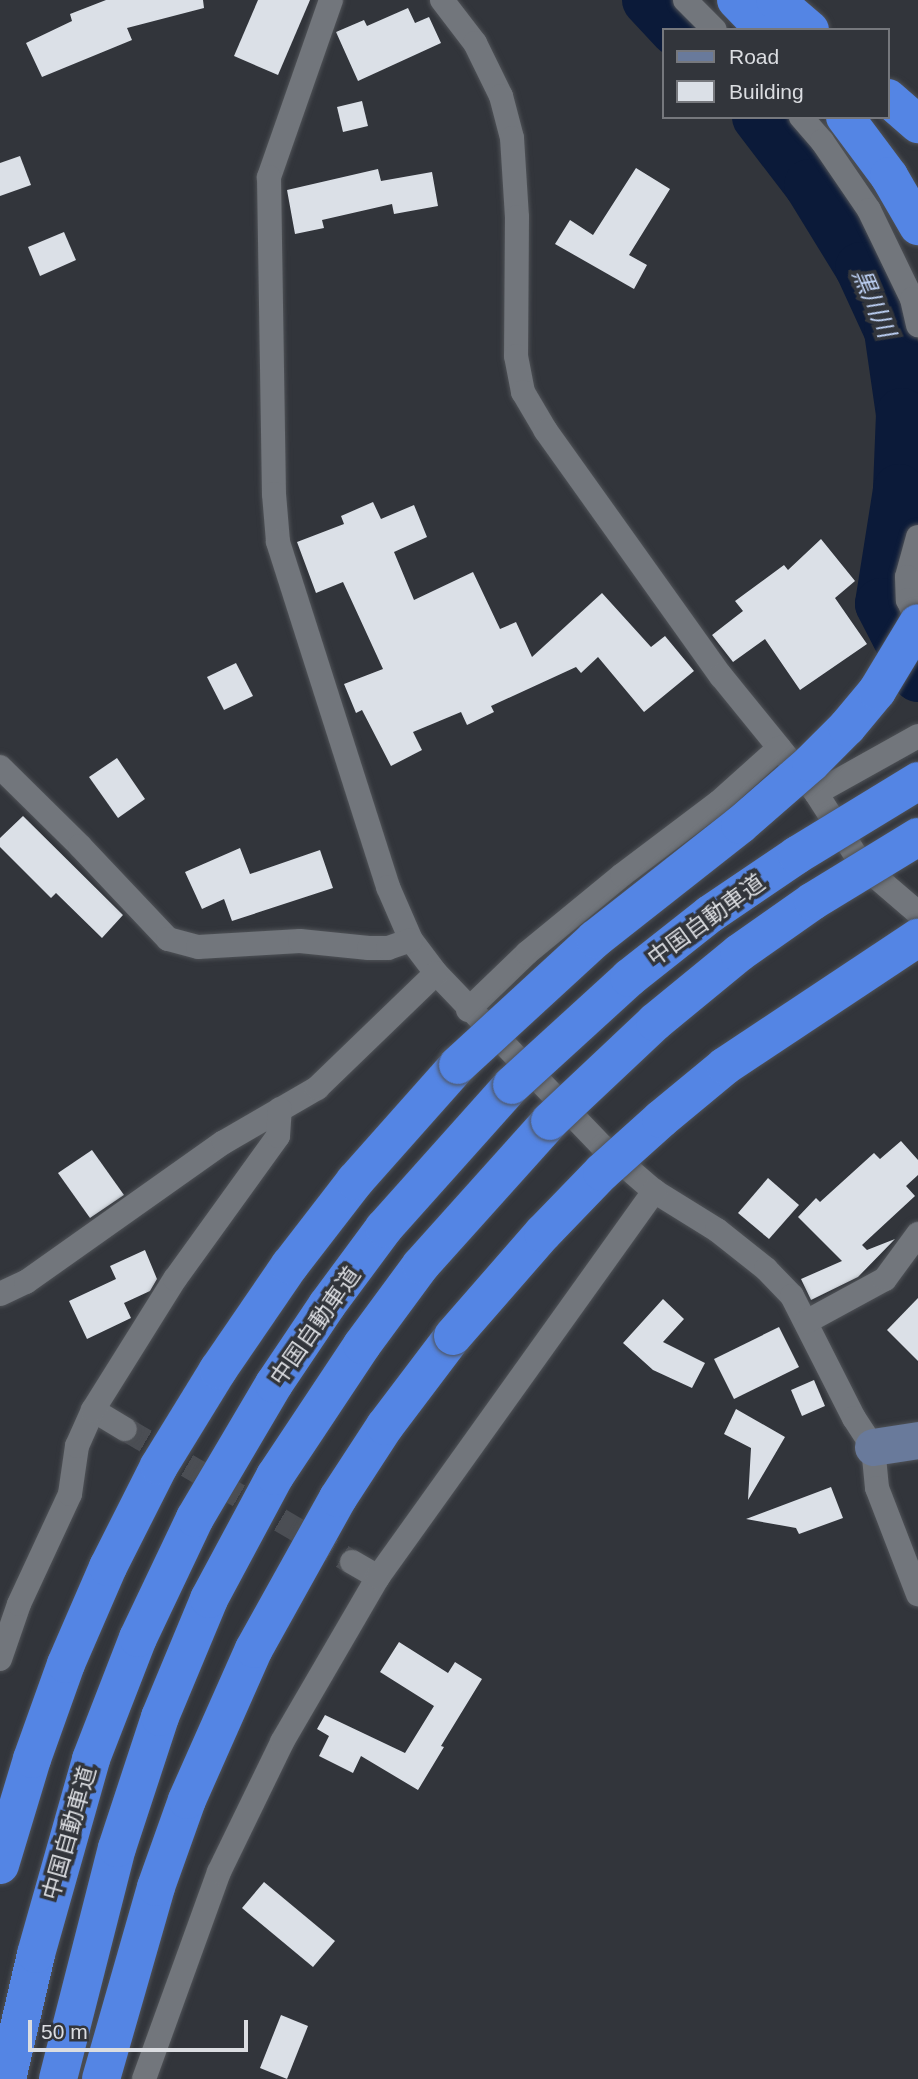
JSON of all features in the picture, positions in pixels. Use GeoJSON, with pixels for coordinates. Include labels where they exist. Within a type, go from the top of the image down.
{"type":"FeatureCollection","features":[{"type":"Feature","properties":{"kind":"highway"},"geometry":{"type":"LineString","coordinates":[[736,0],[763,28]]}},
{"type":"Feature","properties":{"kind":"highway"},"geometry":{"type":"LineString","coordinates":[[775,0],[808,28]]}},
{"type":"Feature","properties":{"kind":"highway"},"geometry":{"type":"LineString","coordinates":[[890,100],[918,124]]}},
{"type":"Feature","properties":{"kind":"highway"},"geometry":{"type":"LineString","coordinates":[[846,119],[889,176],[918,226]]}},
{"type":"Feature","properties":{"kind":"highway"},"geometry":{"type":"LineString","coordinates":[[0,1865],[32,1759],[66,1664],[108,1567],[159,1466],[218,1370],[290,1265],[355,1181],[458,1065],[595,939],[740,825],[811,764],[848,727],[877,691],[918,622]]}},
{"type":"Feature","properties":{"kind":"highway","name":"中国自動車道"},"geometry":{"type":"LineString","coordinates":[[7,2079],[36,1954],[91,1759],[138,1639],[195,1518],[274,1384],[327,1305],[384,1228],[512,1085],[629,978],[710,914],[797,855],[918,781]]}},
{"type":"Feature","properties":{"kind":"highway","name":"中国自動車道"},"geometry":{"type":"LineString","coordinates":[[58,2079],[117,1848],[160,1717],[209,1599],[275,1476],[362,1345],[421,1265],[550,1121],[655,1022],[739,953],[813,901],[918,837]]}},
{"type":"Feature","properties":{"kind":"highway"},"geometry":{"type":"LineString","coordinates":[[101,2079],[156,1887],[192,1789],[254,1649],[338,1498],[385,1426],[453,1336],[542,1233],[602,1172],[725,1066],[918,938]]}},
{"type":"Feature","properties":{"kind":"street"},"geometry":{"type":"LineString","coordinates":[[331,0],[269,177],[278,542],[388,887],[411,940],[436,973],[468,1010],[602,1146],[654,1191],[717,1230],[766,1269],[792,1296],[854,1418],[873,1447],[877,1488],[918,1594]]}},
{"type":"Feature","properties":{"kind":"street"},"geometry":{"type":"LineString","coordinates":[[442,0],[475,43],[501,96],[512,138],[517,217],[516,356],[523,392],[546,431],[713,665],[816,793],[862,865],[918,913]]}},
{"type":"Feature","properties":{"kind":"street"},"geometry":{"type":"LineString","coordinates":[[685,0],[713,28]]}},
{"type":"Feature","properties":{"kind":"street"},"geometry":{"type":"LineString","coordinates":[[803,119],[822,141],[869,210],[912,299],[918,325]]}},
{"type":"Feature","properties":{"kind":"street"},"geometry":{"type":"LineString","coordinates":[[918,537],[907,577],[908,600],[918,622]]}},
{"type":"Feature","properties":{"kind":"street"},"geometry":{"type":"LineString","coordinates":[[816,793],[918,736]]}},
{"type":"Feature","properties":{"kind":"street"},"geometry":{"type":"LineString","coordinates":[[468,1010],[527,953],[622,875],[719,802],[779,748]]}},
{"type":"Feature","properties":{"kind":"street"},"geometry":{"type":"LineString","coordinates":[[0,768],[80,846],[168,939],[198,947],[300,941],[369,948],[388,948],[411,940]]}},
{"type":"Feature","properties":{"kind":"street"},"geometry":{"type":"LineString","coordinates":[[0,1294],[26,1282],[224,1142],[317,1088],[436,973]]}},
{"type":"Feature","properties":{"kind":"street"},"geometry":{"type":"LineString","coordinates":[[0,1659],[19,1604],[70,1494],[77,1446],[93,1410],[175,1279],[278,1136],[280,1109]]}},
{"type":"Feature","properties":{"kind":"street"},"geometry":{"type":"LineString","coordinates":[[144,2079],[219,1872],[282,1742],[378,1577],[654,1191]]}},
{"type":"Feature","properties":{"kind":"street"},"geometry":{"type":"LineString","coordinates":[[806,1322],[885,1279],[918,1234]]}},
{"type":"Feature","properties":{"kind":"street"},"geometry":{"type":"LineString","coordinates":[[93,1410],[125,1429]]}},
{"type":"Feature","properties":{"kind":"street"},"geometry":{"type":"LineString","coordinates":[[873,1447],[918,1440]]}},
{"type":"Feature","properties":{"kind":"street"},"geometry":{"type":"LineString","coordinates":[[352,1562],[378,1577]]}},
{"type":"Feature","properties":{"kind":"building"},"geometry":{"type":"Polygon","coordinates":[[[106,0],[203,0],[204,8],[127,28],[132,40],[42,77],[26,43],[72,21],[70,14],[106,0]]]}},
{"type":"Feature","properties":{"kind":"building"},"geometry":{"type":"Polygon","coordinates":[[[258,0],[310,0],[278,75],[234,56],[258,0]]]}},
{"type":"Feature","properties":{"kind":"building"},"geometry":{"type":"Polygon","coordinates":[[[408,8],[415,23],[429,17],[441,43],[358,81],[336,32],[364,20],[367,26],[408,8]]]}},
{"type":"Feature","properties":{"kind":"building"},"geometry":{"type":"Polygon","coordinates":[[[362,101],[368,126],[343,132],[337,107],[362,101]]]}},
{"type":"Feature","properties":{"kind":"building"},"geometry":{"type":"Polygon","coordinates":[[[20,156],[31,185],[0,196],[0,163],[20,156]]]}},
{"type":"Feature","properties":{"kind":"building"},"geometry":{"type":"Polygon","coordinates":[[[636,168],[670,189],[629,255],[647,265],[634,289],[555,244],[570,220],[593,235],[636,168]]]}},
{"type":"Feature","properties":{"kind":"building"},"geometry":{"type":"Polygon","coordinates":[[[378,169],[381,181],[432,172],[438,206],[394,214],[392,204],[322,220],[324,228],[295,234],[287,190],[378,169]]]}},
{"type":"Feature","properties":{"kind":"building"},"geometry":{"type":"Polygon","coordinates":[[[64,232],[76,260],[40,276],[28,247],[64,232]]]}},
{"type":"Feature","properties":{"kind":"building"},"geometry":{"type":"Polygon","coordinates":[[[373,502],[381,519],[414,505],[427,537],[394,552],[414,600],[473,572],[500,629],[516,622],[532,657],[602,593],[651,647],[665,636],[694,671],[644,712],[598,657],[581,673],[576,667],[491,706],[494,712],[467,725],[461,712],[413,732],[422,750],[391,766],[362,710],[356,713],[344,684],[383,669],[343,582],[316,593],[297,542],[344,524],[341,516],[373,502]]]}},
{"type":"Feature","properties":{"kind":"building"},"geometry":{"type":"Polygon","coordinates":[[[821,539],[855,581],[835,598],[867,644],[800,690],[765,639],[733,662],[712,635],[743,611],[735,601],[784,565],[788,570],[821,539]]]}},
{"type":"Feature","properties":{"kind":"building"},"geometry":{"type":"Polygon","coordinates":[[[236,663],[253,696],[224,710],[207,677],[236,663]]]}},
{"type":"Feature","properties":{"kind":"building"},"geometry":{"type":"Polygon","coordinates":[[[117,758],[145,799],[118,818],[89,777],[117,758]]]}},
{"type":"Feature","properties":{"kind":"building"},"geometry":{"type":"Polygon","coordinates":[[[23,816],[123,915],[102,938],[56,893],[51,898],[0,847],[0,838],[23,816]]]}},
{"type":"Feature","properties":{"kind":"building"},"geometry":{"type":"Polygon","coordinates":[[[240,848],[250,874],[320,850],[333,888],[232,921],[224,899],[202,909],[185,872],[240,848]]]}},
{"type":"Feature","properties":{"kind":"building"},"geometry":{"type":"Polygon","coordinates":[[[901,1141],[918,1160],[918,1175],[906,1186],[915,1196],[862,1245],[867,1250],[895,1239],[858,1277],[811,1300],[801,1279],[842,1261],[798,1217],[816,1198],[820,1202],[874,1153],[880,1159],[901,1141]]]}},
{"type":"Feature","properties":{"kind":"building"},"geometry":{"type":"Polygon","coordinates":[[[92,1150],[124,1195],[90,1218],[58,1173],[92,1150]]]}},
{"type":"Feature","properties":{"kind":"building"},"geometry":{"type":"Polygon","coordinates":[[[768,1178],[799,1205],[769,1239],[738,1213],[768,1178]]]}},
{"type":"Feature","properties":{"kind":"building"},"geometry":{"type":"Polygon","coordinates":[[[145,1250],[157,1279],[150,1291],[124,1303],[131,1318],[87,1339],[69,1301],[116,1279],[110,1266],[145,1250]]]}},
{"type":"Feature","properties":{"kind":"building"},"geometry":{"type":"Polygon","coordinates":[[[918,1298],[918,1361],[887,1330],[918,1298]]]}},
{"type":"Feature","properties":{"kind":"building"},"geometry":{"type":"Polygon","coordinates":[[[663,1299],[684,1319],[663,1342],[705,1363],[692,1388],[653,1370],[623,1343],[663,1299]]]}},
{"type":"Feature","properties":{"kind":"building"},"geometry":{"type":"Polygon","coordinates":[[[779,1327],[799,1367],[734,1399],[714,1359],[779,1327]]]}},
{"type":"Feature","properties":{"kind":"building"},"geometry":{"type":"Polygon","coordinates":[[[814,1380],[825,1406],[802,1416],[791,1390],[814,1380]]]}},
{"type":"Feature","properties":{"kind":"building"},"geometry":{"type":"Polygon","coordinates":[[[736,1409],[785,1437],[748,1500],[751,1448],[724,1434],[736,1409]]]}},
{"type":"Feature","properties":{"kind":"building"},"geometry":{"type":"Polygon","coordinates":[[[831,1487],[843,1518],[799,1534],[796,1528],[746,1519],[831,1487]]]}},
{"type":"Feature","properties":{"kind":"building"},"geometry":{"type":"Polygon","coordinates":[[[399,1642],[448,1673],[455,1662],[482,1679],[418,1790],[361,1756],[353,1773],[319,1756],[329,1736],[317,1729],[325,1715],[405,1753],[434,1706],[380,1672],[399,1642]]]}},
{"type":"Feature","properties":{"kind":"building"},"geometry":{"type":"Polygon","coordinates":[[[264,1882],[335,1941],[313,1967],[242,1908],[264,1882]]]}},
{"type":"Feature","properties":{"kind":"building"},"geometry":{"type":"Polygon","coordinates":[[[281,2015],[308,2026],[287,2079],[260,2068],[281,2015]]]}},
{"type":"Feature","properties":{"kind":"waterway","name":"黒川川"},"geometry":{"type":"LineString","coordinates":[[648,0],[674,28]]}},
{"type":"Feature","properties":{"kind":"waterway","name":"黒川川"},"geometry":{"type":"LineString","coordinates":[[760,119],[810,185],[861,268],[890,331],[902,414],[899,490],[881,604],[918,676]]}},
{"type":"Feature","properties":{"kind":"tunnel"},"geometry":{"type":"LineString","coordinates":[[125,1429],[352,1562]]}}]}
